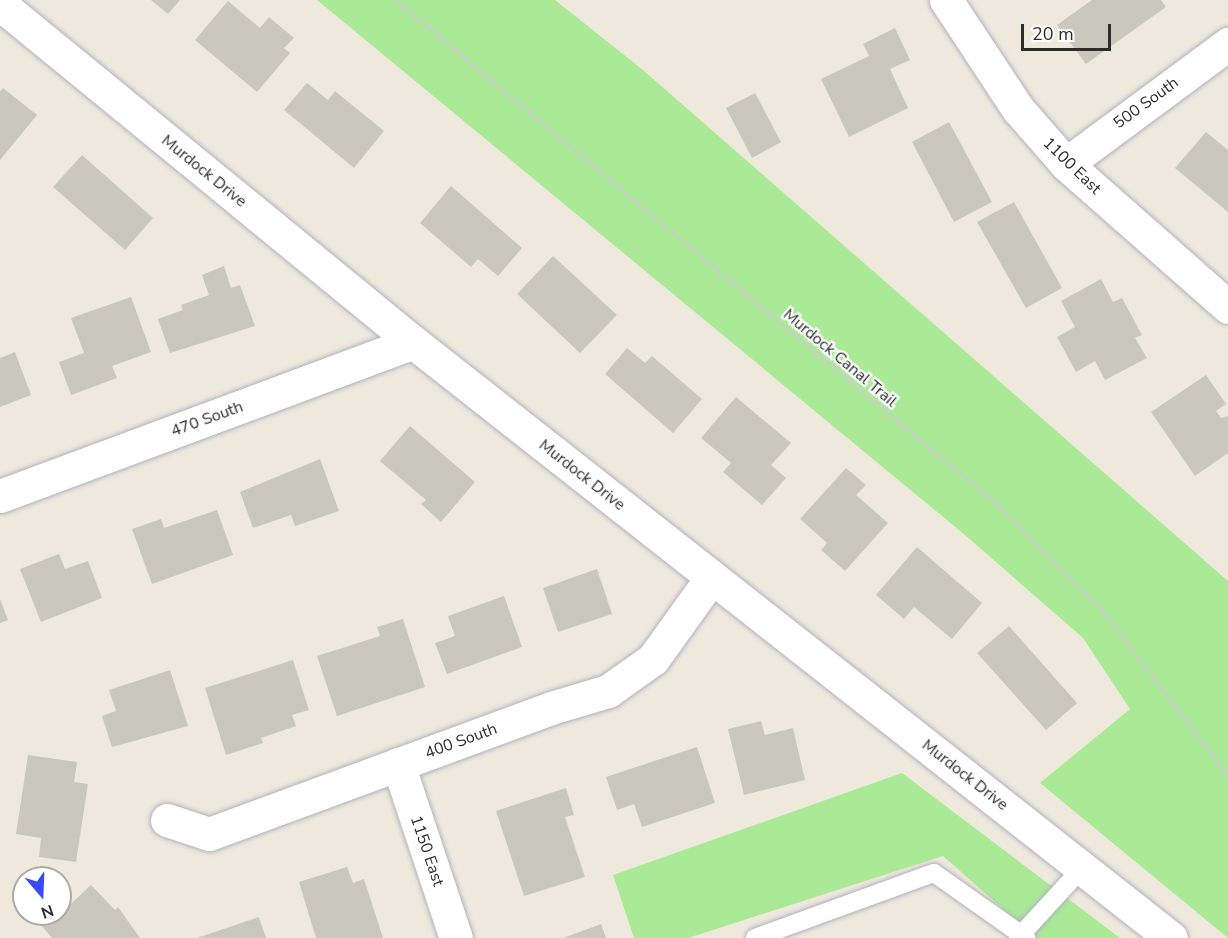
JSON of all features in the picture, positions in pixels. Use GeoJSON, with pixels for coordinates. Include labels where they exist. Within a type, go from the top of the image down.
{"type":"FeatureCollection","features":[{"type":"Feature","properties":{"kind":"street","name":"1100 East"},"geometry":{"type":"LineString","coordinates":[[946,0],[1018,109],[1066,164],[1228,307]]}},
{"type":"Feature","properties":{"kind":"street","name":"Murdock Drive"},"geometry":{"type":"LineString","coordinates":[[0,4],[413,342],[1171,938]]}},
{"type":"Feature","properties":{"kind":"street","name":"500 South"},"geometry":{"type":"LineString","coordinates":[[1066,164],[1228,44]]}},
{"type":"Feature","properties":{"kind":"street","name":"470 South"},"geometry":{"type":"LineString","coordinates":[[0,496],[413,342]]}},
{"type":"Feature","properties":{"kind":"street","name":"400 South"},"geometry":{"type":"LineString","coordinates":[[167,820],[209,834],[551,708],[608,691],[653,659],[712,577]]}},
{"type":"Feature","properties":{"kind":"street","name":"1150 East"},"geometry":{"type":"LineString","coordinates":[[398,764],[456,938]]}},
{"type":"Feature","properties":{"kind":"lane"},"geometry":{"type":"LineString","coordinates":[[755,938],[934,873],[1023,937],[1083,867]]}},
{"type":"Feature","properties":{"kind":"path","name":"Murdock Canal Trail"},"geometry":{"type":"LineString","coordinates":[[394,0],[1000,507],[1101,609],[1228,776]]}},
{"type":"Feature","properties":{"kind":"green space"},"geometry":{"type":"Polygon","coordinates":[[[317,0],[555,0],[643,70],[1228,581],[1228,938],[1040,783],[1130,709],[1083,638],[965,535],[317,0]]]}},
{"type":"Feature","properties":{"kind":"green space"},"geometry":{"type":"Polygon","coordinates":[[[902,773],[1120,938],[1036,938],[943,856],[688,938],[634,938],[613,875],[902,773]]]}},
{"type":"Feature","properties":{"kind":"building"},"geometry":{"type":"Polygon","coordinates":[[[151,0],[180,0],[168,14],[151,0]]]}},
{"type":"Feature","properties":{"kind":"building"},"geometry":{"type":"Polygon","coordinates":[[[1092,0],[1161,0],[1166,7],[1086,64],[1057,25],[1092,0]]]}},
{"type":"Feature","properties":{"kind":"building"},"geometry":{"type":"Polygon","coordinates":[[[228,1],[260,28],[269,17],[294,38],[284,48],[290,53],[257,92],[195,40],[228,1]]]}},
{"type":"Feature","properties":{"kind":"building"},"geometry":{"type":"Polygon","coordinates":[[[895,28],[910,60],[890,69],[908,108],[849,137],[821,79],[869,56],[863,44],[895,28]]]}},
{"type":"Feature","properties":{"kind":"building"},"geometry":{"type":"Polygon","coordinates":[[[307,83],[328,100],[335,91],[384,131],[354,168],[284,110],[307,83]]]}},
{"type":"Feature","properties":{"kind":"building"},"geometry":{"type":"Polygon","coordinates":[[[3,88],[37,115],[0,160],[0,92],[3,88]]]}},
{"type":"Feature","properties":{"kind":"building"},"geometry":{"type":"Polygon","coordinates":[[[755,93],[781,142],[752,158],[726,108],[755,93]]]}},
{"type":"Feature","properties":{"kind":"building"},"geometry":{"type":"Polygon","coordinates":[[[949,122],[992,202],[954,222],[912,142],[949,122]]]}},
{"type":"Feature","properties":{"kind":"building"},"geometry":{"type":"Polygon","coordinates":[[[1206,132],[1228,150],[1228,212],[1175,168],[1206,132]]]}},
{"type":"Feature","properties":{"kind":"building"},"geometry":{"type":"Polygon","coordinates":[[[82,155],[153,218],[125,250],[53,187],[82,155]]]}},
{"type":"Feature","properties":{"kind":"building"},"geometry":{"type":"Polygon","coordinates":[[[451,186],[522,248],[498,276],[478,259],[471,267],[420,223],[451,186]]]}},
{"type":"Feature","properties":{"kind":"building"},"geometry":{"type":"Polygon","coordinates":[[[1014,202],[1062,288],[1026,308],[977,222],[1014,202]]]}},
{"type":"Feature","properties":{"kind":"building"},"geometry":{"type":"Polygon","coordinates":[[[553,256],[617,315],[580,353],[517,294],[553,256]]]}},
{"type":"Feature","properties":{"kind":"building"},"geometry":{"type":"Polygon","coordinates":[[[224,266],[231,288],[240,285],[255,326],[170,353],[158,319],[183,310],[181,305],[209,295],[202,275],[224,266]]]}},
{"type":"Feature","properties":{"kind":"building"},"geometry":{"type":"Polygon","coordinates":[[[1101,279],[1113,302],[1122,298],[1142,335],[1135,338],[1147,358],[1105,380],[1095,361],[1076,372],[1057,337],[1075,327],[1061,301],[1101,279]]]}},
{"type":"Feature","properties":{"kind":"building"},"geometry":{"type":"Polygon","coordinates":[[[131,297],[151,352],[112,366],[117,378],[71,395],[59,362],[84,353],[71,318],[131,297]]]}},
{"type":"Feature","properties":{"kind":"building"},"geometry":{"type":"Polygon","coordinates":[[[627,348],[645,363],[652,356],[702,399],[673,433],[605,374],[627,348]]]}},
{"type":"Feature","properties":{"kind":"building"},"geometry":{"type":"Polygon","coordinates":[[[15,352],[31,395],[0,407],[0,358],[15,352]]]}},
{"type":"Feature","properties":{"kind":"building"},"geometry":{"type":"Polygon","coordinates":[[[1206,375],[1226,404],[1216,411],[1221,418],[1228,416],[1228,453],[1195,476],[1151,412],[1206,375]]]}},
{"type":"Feature","properties":{"kind":"building"},"geometry":{"type":"Polygon","coordinates":[[[736,397],[791,443],[771,465],[786,478],[762,505],[723,472],[731,463],[701,438],[736,397]]]}},
{"type":"Feature","properties":{"kind":"building"},"geometry":{"type":"Polygon","coordinates":[[[410,426],[475,482],[441,522],[421,504],[426,500],[380,461],[410,426]]]}},
{"type":"Feature","properties":{"kind":"building"},"geometry":{"type":"Polygon","coordinates":[[[320,459],[339,511],[295,526],[291,515],[253,528],[240,492],[320,459]]]}},
{"type":"Feature","properties":{"kind":"building"},"geometry":{"type":"Polygon","coordinates":[[[846,468],[866,485],[856,495],[888,523],[845,571],[821,550],[827,543],[800,519],[846,468]]]}},
{"type":"Feature","properties":{"kind":"building"},"geometry":{"type":"Polygon","coordinates":[[[217,510],[233,555],[152,584],[132,529],[161,519],[164,528],[217,510]]]}},
{"type":"Feature","properties":{"kind":"building"},"geometry":{"type":"Polygon","coordinates":[[[917,547],[982,603],[952,639],[914,607],[904,619],[876,595],[917,547]]]}},
{"type":"Feature","properties":{"kind":"building"},"geometry":{"type":"Polygon","coordinates":[[[59,554],[65,569],[88,561],[102,598],[41,622],[20,569],[59,554]]]}},
{"type":"Feature","properties":{"kind":"building"},"geometry":{"type":"Polygon","coordinates":[[[597,569],[612,614],[558,632],[543,588],[597,569]]]}},
{"type":"Feature","properties":{"kind":"building"},"geometry":{"type":"Polygon","coordinates":[[[504,596],[522,647],[447,674],[435,643],[455,636],[448,616],[504,596]]]}},
{"type":"Feature","properties":{"kind":"building"},"geometry":{"type":"Polygon","coordinates":[[[0,599],[8,620],[0,623],[0,599]]]}},
{"type":"Feature","properties":{"kind":"building"},"geometry":{"type":"Polygon","coordinates":[[[403,619],[425,687],[337,716],[317,656],[380,636],[377,627],[403,619]]]}},
{"type":"Feature","properties":{"kind":"building"},"geometry":{"type":"Polygon","coordinates":[[[1009,626],[1077,703],[1046,730],[977,653],[1009,626]]]}},
{"type":"Feature","properties":{"kind":"building"},"geometry":{"type":"Polygon","coordinates":[[[293,660],[309,710],[292,715],[296,726],[261,738],[263,743],[226,755],[205,688],[293,660]]]}},
{"type":"Feature","properties":{"kind":"building"},"geometry":{"type":"Polygon","coordinates":[[[170,670],[188,726],[112,747],[102,716],[116,711],[109,690],[170,670]]]}},
{"type":"Feature","properties":{"kind":"building"},"geometry":{"type":"Polygon","coordinates":[[[761,721],[765,735],[793,728],[805,780],[744,795],[728,729],[761,721]]]}},
{"type":"Feature","properties":{"kind":"building"},"geometry":{"type":"Polygon","coordinates":[[[697,747],[715,803],[642,827],[634,804],[617,810],[606,777],[697,747]]]}},
{"type":"Feature","properties":{"kind":"building"},"geometry":{"type":"Polygon","coordinates":[[[28,755],[77,762],[74,782],[88,784],[76,862],[39,857],[41,838],[16,834],[28,755]]]}},
{"type":"Feature","properties":{"kind":"building"},"geometry":{"type":"Polygon","coordinates":[[[566,788],[574,815],[565,817],[585,877],[524,896],[496,811],[566,788]]]}},
{"type":"Feature","properties":{"kind":"building"},"geometry":{"type":"Polygon","coordinates":[[[347,867],[353,883],[364,879],[383,938],[316,938],[299,882],[347,867]]]}},
{"type":"Feature","properties":{"kind":"building"},"geometry":{"type":"Polygon","coordinates":[[[91,885],[115,910],[118,907],[140,938],[52,938],[42,926],[72,926],[72,903],[91,885]]]}},
{"type":"Feature","properties":{"kind":"building"},"geometry":{"type":"Polygon","coordinates":[[[259,917],[266,938],[197,938],[259,917]]]}},
{"type":"Feature","properties":{"kind":"building"},"geometry":{"type":"Polygon","coordinates":[[[601,924],[606,938],[563,938],[601,924]]]}}]}
